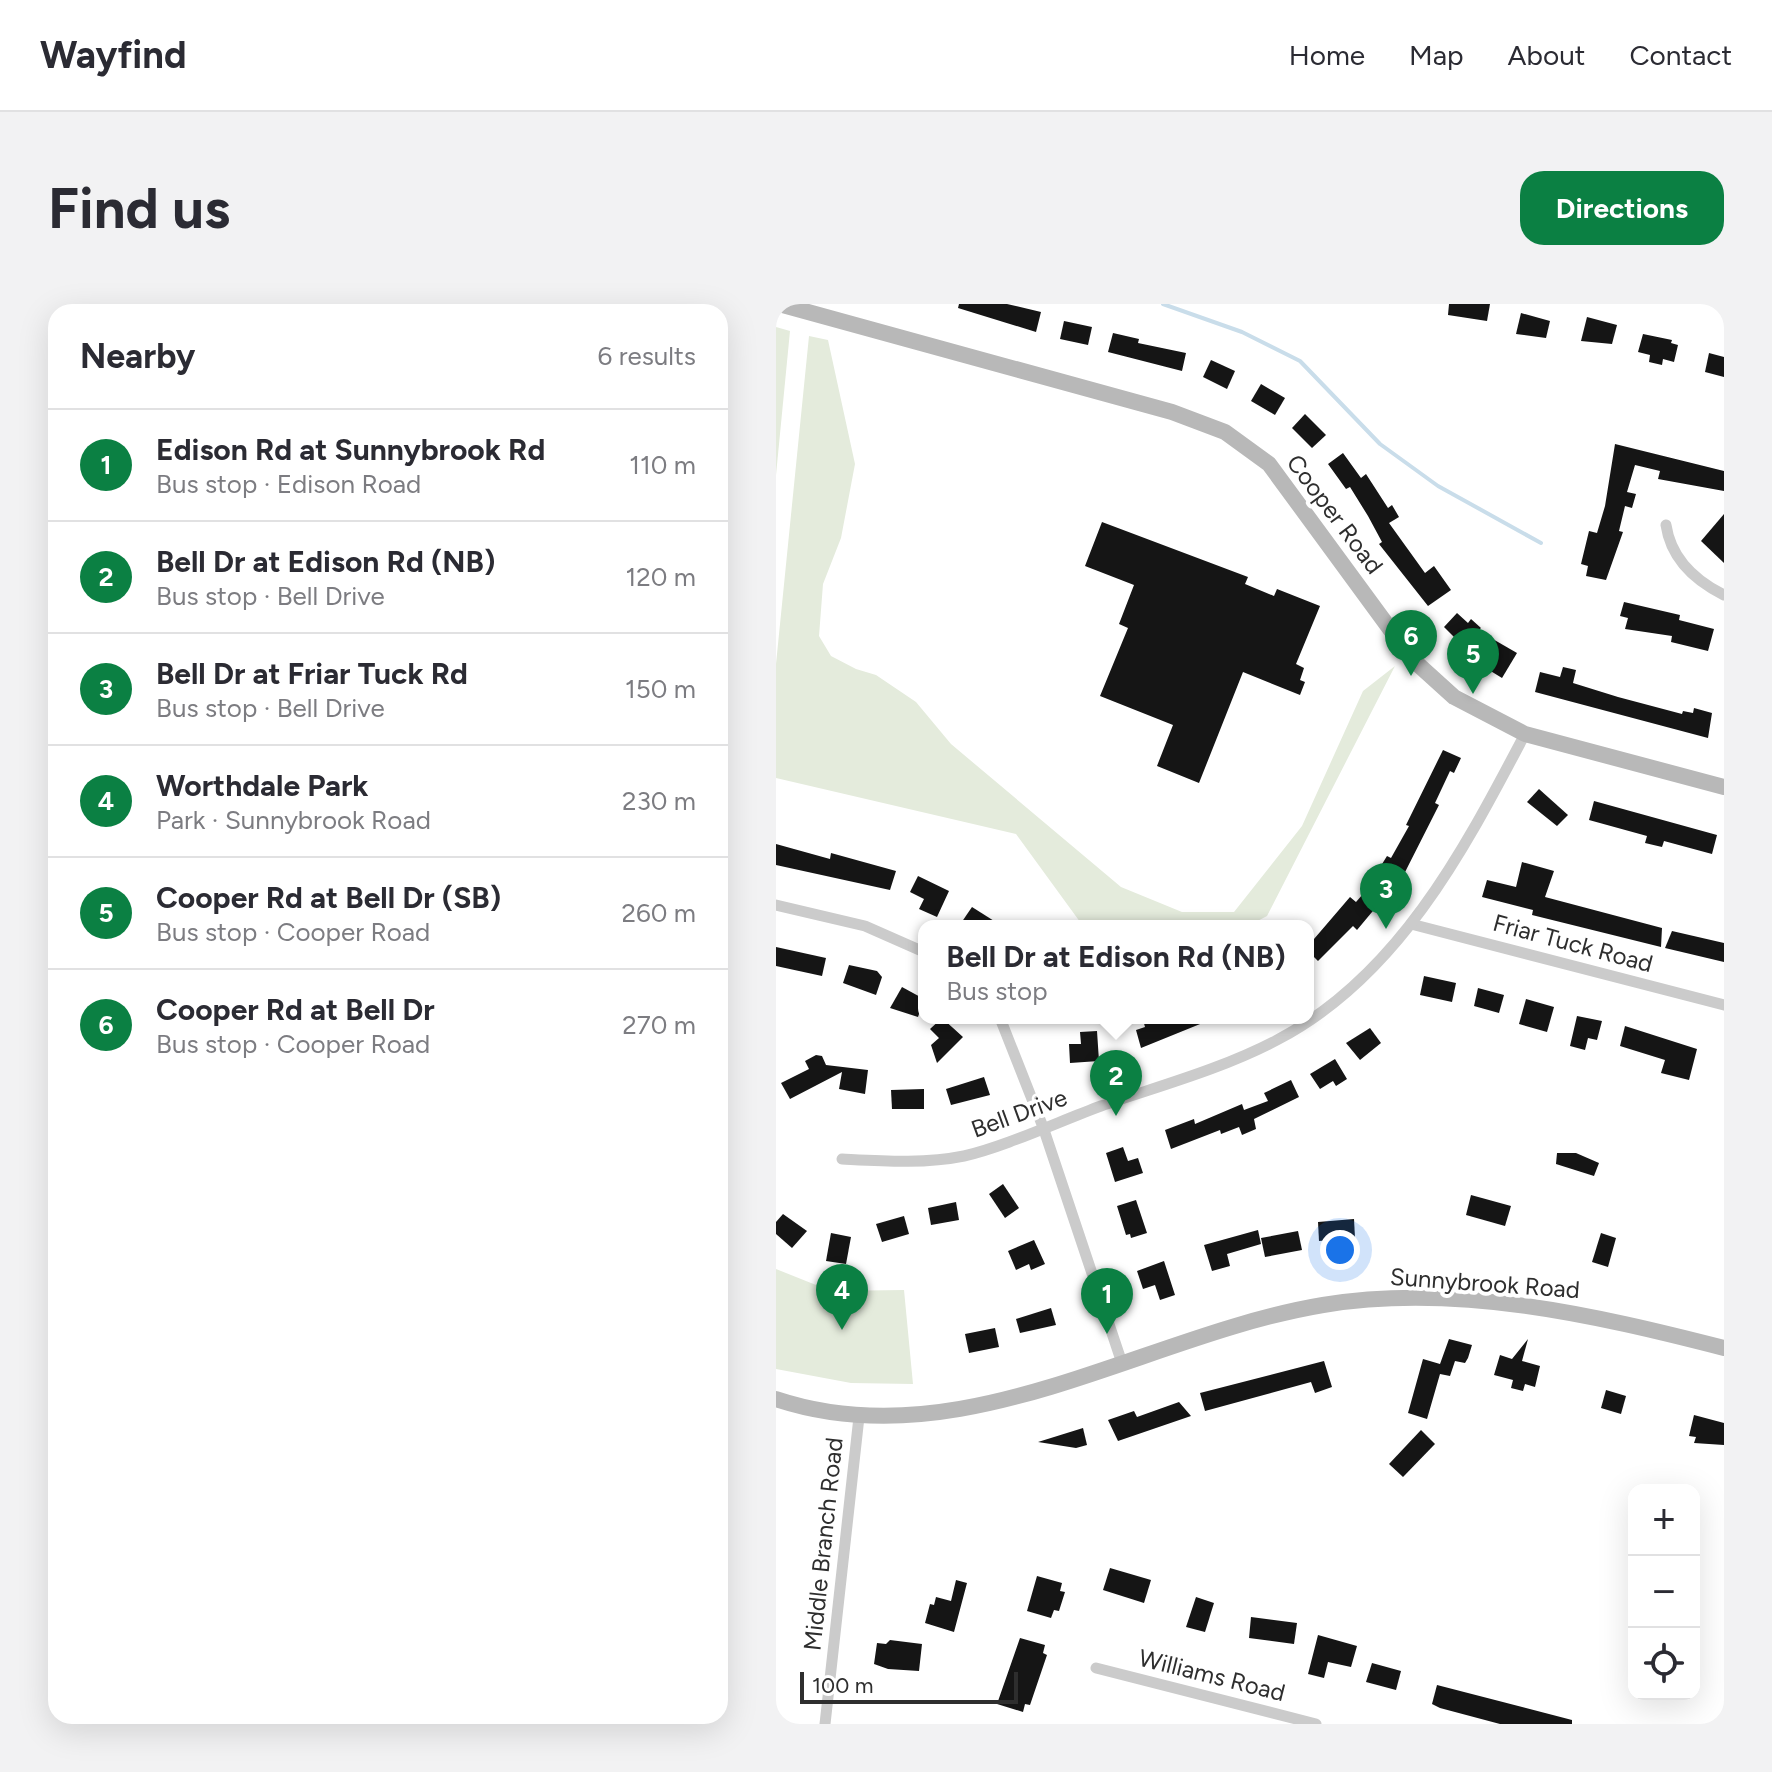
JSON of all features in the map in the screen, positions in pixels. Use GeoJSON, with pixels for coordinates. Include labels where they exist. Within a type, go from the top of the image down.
{"type":"FeatureCollection","features":[{"type":"Feature","properties":{"kind":"street","name":"Cooper Road"},"geometry":{"type":"LineString","coordinates":[[778,305],[1172,412],[1225,432],[1269,464],[1393,634],[1430,678],[1454,697],[1525,734],[1724,787]]}},
{"type":"Feature","properties":{"kind":"street"},"geometry":{"type":"LineString","coordinates":[[1666,525],[1669,547],[1681,563],[1706,586],[1724,595]]}},
{"type":"Feature","properties":{"kind":"street","name":"Bell Drive"},"geometry":{"type":"LineString","coordinates":[[1314,1015],[1342,996],[1411,924],[1439,888],[1525,734]]}},
{"type":"Feature","properties":{"kind":"street"},"geometry":{"type":"LineString","coordinates":[[776,905],[865,926],[918,949]]}},
{"type":"Feature","properties":{"kind":"street","name":"Friar Tuck Road"},"geometry":{"type":"LineString","coordinates":[[1411,924],[1724,1005]]}},
{"type":"Feature","properties":{"kind":"street"},"geometry":{"type":"LineString","coordinates":[[1002,1024],[1043,1127],[1122,1363]]}},
{"type":"Feature","properties":{"kind":"street","name":"Bell Drive"},"geometry":{"type":"LineString","coordinates":[[842,1159],[896,1161],[964,1156],[1278,1040],[1301,1024]]}},
{"type":"Feature","properties":{"kind":"street","name":"Sunnybrook Road"},"geometry":{"type":"LineString","coordinates":[[776,1399],[859,1417],[949,1410],[998,1401],[1211,1332],[1323,1305],[1398,1298],[1559,1309],[1603,1316],[1724,1348]]}},
{"type":"Feature","properties":{"kind":"street","name":"Middle Branch Road"},"geometry":{"type":"LineString","coordinates":[[825,1724],[859,1417]]}},
{"type":"Feature","properties":{"kind":"street","name":"Williams Road"},"geometry":{"type":"LineString","coordinates":[[1096,1668],[1316,1724]]}},
{"type":"Feature","properties":{"kind":"green space"},"geometry":{"type":"Polygon","coordinates":[[[776,327],[790,331],[776,475],[776,327]]]}},
{"type":"Feature","properties":{"kind":"green space"},"geometry":{"type":"Polygon","coordinates":[[[809,336],[828,340],[855,464],[841,538],[823,584],[819,636],[831,656],[876,675],[916,702],[951,744],[1121,887],[1182,912],[1234,912],[1302,826],[1363,691],[1395,666],[1267,916],[1259,920],[1079,920],[1016,834],[776,778],[776,664],[809,336]]]}},
{"type":"Feature","properties":{"kind":"green space"},"geometry":{"type":"Polygon","coordinates":[[[776,1269],[831,1291],[904,1290],[913,1384],[851,1383],[776,1369],[776,1269]]]}},
{"type":"Feature","properties":{"kind":"building"},"geometry":{"type":"Polygon","coordinates":[[[959,304],[1007,304],[1041,312],[1036,332],[958,308],[959,304]]]}},
{"type":"Feature","properties":{"kind":"building"},"geometry":{"type":"Polygon","coordinates":[[[1449,304],[1490,304],[1487,321],[1448,315],[1449,304]]]}},
{"type":"Feature","properties":{"kind":"building"},"geometry":{"type":"Polygon","coordinates":[[[1521,313],[1550,321],[1546,338],[1516,334],[1521,313]]]}},
{"type":"Feature","properties":{"kind":"building"},"geometry":{"type":"Polygon","coordinates":[[[1587,317],[1617,325],[1612,344],[1581,341],[1587,317]]]}},
{"type":"Feature","properties":{"kind":"building"},"geometry":{"type":"Polygon","coordinates":[[[1064,321],[1092,327],[1088,345],[1060,339],[1064,321]]]}},
{"type":"Feature","properties":{"kind":"building"},"geometry":{"type":"Polygon","coordinates":[[[1113,333],[1139,339],[1138,343],[1186,353],[1182,371],[1108,352],[1113,333]]]}},
{"type":"Feature","properties":{"kind":"building"},"geometry":{"type":"Polygon","coordinates":[[[1643,334],[1672,340],[1671,343],[1678,345],[1674,362],[1663,359],[1662,365],[1649,362],[1650,355],[1638,352],[1643,334]]]}},
{"type":"Feature","properties":{"kind":"building"},"geometry":{"type":"Polygon","coordinates":[[[1709,353],[1724,357],[1724,377],[1705,372],[1709,353]]]}},
{"type":"Feature","properties":{"kind":"building"},"geometry":{"type":"Polygon","coordinates":[[[1211,360],[1235,371],[1227,389],[1203,377],[1211,360]]]}},
{"type":"Feature","properties":{"kind":"building"},"geometry":{"type":"Polygon","coordinates":[[[1261,384],[1285,398],[1275,415],[1251,401],[1261,384]]]}},
{"type":"Feature","properties":{"kind":"building"},"geometry":{"type":"Polygon","coordinates":[[[1305,414],[1326,435],[1312,448],[1292,428],[1305,414]]]}},
{"type":"Feature","properties":{"kind":"building"},"geometry":{"type":"Polygon","coordinates":[[[1615,444],[1724,471],[1724,491],[1658,479],[1660,471],[1635,465],[1627,492],[1636,494],[1632,508],[1625,506],[1619,531],[1623,532],[1606,580],[1586,576],[1588,566],[1581,564],[1589,531],[1597,533],[1605,506],[1615,444]]]}},
{"type":"Feature","properties":{"kind":"building"},"geometry":{"type":"Polygon","coordinates":[[[1343,453],[1361,478],[1366,474],[1388,508],[1392,505],[1399,517],[1389,523],[1425,573],[1434,566],[1451,590],[1428,606],[1379,544],[1382,542],[1350,487],[1346,489],[1328,464],[1343,453]]]}},
{"type":"Feature","properties":{"kind":"building"},"geometry":{"type":"Polygon","coordinates":[[[1724,514],[1724,563],[1701,541],[1724,514]]]}},
{"type":"Feature","properties":{"kind":"building"},"geometry":{"type":"Polygon","coordinates":[[[1102,522],[1248,577],[1245,584],[1274,596],[1277,589],[1320,606],[1296,664],[1304,668],[1300,680],[1305,682],[1300,695],[1243,672],[1199,783],[1157,766],[1173,725],[1100,696],[1128,628],[1119,624],[1134,585],[1085,566],[1102,522]]]}},
{"type":"Feature","properties":{"kind":"building"},"geometry":{"type":"Polygon","coordinates":[[[1624,602],[1680,615],[1679,620],[1714,629],[1708,651],[1671,642],[1672,636],[1625,629],[1628,618],[1620,616],[1624,602]]]}},
{"type":"Feature","properties":{"kind":"building"},"geometry":{"type":"Polygon","coordinates":[[[1457,613],[1468,623],[1471,619],[1481,628],[1463,646],[1444,627],[1457,613]]]}},
{"type":"Feature","properties":{"kind":"building"},"geometry":{"type":"Polygon","coordinates":[[[1491,638],[1517,653],[1502,678],[1476,662],[1491,638]]]}},
{"type":"Feature","properties":{"kind":"building"},"geometry":{"type":"Polygon","coordinates":[[[1563,667],[1576,670],[1573,683],[1618,697],[1682,714],[1683,711],[1693,713],[1694,708],[1712,713],[1708,738],[1535,692],[1540,672],[1560,677],[1563,667]]]}},
{"type":"Feature","properties":{"kind":"building"},"geometry":{"type":"Polygon","coordinates":[[[1443,750],[1461,758],[1454,773],[1450,771],[1435,803],[1439,805],[1400,882],[1379,869],[1387,856],[1391,858],[1409,826],[1406,825],[1443,750]]]}},
{"type":"Feature","properties":{"kind":"building"},"geometry":{"type":"Polygon","coordinates":[[[1539,789],[1568,815],[1557,826],[1527,802],[1539,789]]]}},
{"type":"Feature","properties":{"kind":"building"},"geometry":{"type":"Polygon","coordinates":[[[1594,801],[1717,835],[1712,854],[1664,841],[1662,847],[1645,843],[1647,836],[1589,820],[1594,801]]]}},
{"type":"Feature","properties":{"kind":"building"},"geometry":{"type":"Polygon","coordinates":[[[776,844],[830,859],[831,853],[896,871],[890,890],[776,865],[776,844]]]}},
{"type":"Feature","properties":{"kind":"building"},"geometry":{"type":"Polygon","coordinates":[[[1522,862],[1554,871],[1545,897],[1662,928],[1661,947],[1532,915],[1533,910],[1482,897],[1487,880],[1516,887],[1522,862]]]}},
{"type":"Feature","properties":{"kind":"building"},"geometry":{"type":"Polygon","coordinates":[[[918,876],[949,891],[937,917],[919,909],[924,899],[910,892],[918,876]]]}},
{"type":"Feature","properties":{"kind":"building"},"geometry":{"type":"Polygon","coordinates":[[[1363,894],[1377,906],[1357,930],[1353,926],[1318,961],[1314,957],[1314,939],[1350,897],[1356,902],[1363,894]]]}},
{"type":"Feature","properties":{"kind":"building"},"geometry":{"type":"Polygon","coordinates":[[[972,907],[993,920],[963,920],[972,907]]]}},
{"type":"Feature","properties":{"kind":"building"},"geometry":{"type":"Polygon","coordinates":[[[1672,931],[1724,943],[1724,962],[1665,948],[1672,931]]]}},
{"type":"Feature","properties":{"kind":"building"},"geometry":{"type":"Polygon","coordinates":[[[776,947],[826,958],[822,976],[776,966],[776,947]]]}},
{"type":"Feature","properties":{"kind":"building"},"geometry":{"type":"Polygon","coordinates":[[[849,965],[877,971],[882,977],[876,995],[843,983],[849,965]]]}},
{"type":"Feature","properties":{"kind":"building"},"geometry":{"type":"Polygon","coordinates":[[[1424,976],[1456,983],[1452,1002],[1420,995],[1424,976]]]}},
{"type":"Feature","properties":{"kind":"building"},"geometry":{"type":"Polygon","coordinates":[[[902,987],[918,996],[918,1017],[890,1008],[902,987]]]}},
{"type":"Feature","properties":{"kind":"building"},"geometry":{"type":"Polygon","coordinates":[[[1478,988],[1504,995],[1499,1013],[1474,1006],[1478,988]]]}},
{"type":"Feature","properties":{"kind":"building"},"geometry":{"type":"Polygon","coordinates":[[[1526,999],[1554,1007],[1547,1032],[1519,1024],[1526,999]]]}},
{"type":"Feature","properties":{"kind":"building"},"geometry":{"type":"Polygon","coordinates":[[[1577,1016],[1602,1021],[1597,1040],[1588,1038],[1585,1050],[1570,1046],[1577,1016]]]}},
{"type":"Feature","properties":{"kind":"building"},"geometry":{"type":"Polygon","coordinates":[[[935,1024],[949,1024],[963,1037],[937,1063],[931,1045],[939,1038],[930,1029],[935,1024]]]}},
{"type":"Feature","properties":{"kind":"building"},"geometry":{"type":"Polygon","coordinates":[[[1144,1024],[1200,1024],[1141,1048],[1136,1030],[1145,1027],[1144,1024]]]}},
{"type":"Feature","properties":{"kind":"building"},"geometry":{"type":"Polygon","coordinates":[[[1625,1026],[1697,1049],[1689,1080],[1661,1073],[1665,1060],[1620,1046],[1625,1026]]]}},
{"type":"Feature","properties":{"kind":"building"},"geometry":{"type":"Polygon","coordinates":[[[1370,1028],[1381,1043],[1360,1060],[1346,1043],[1370,1028]]]}},
{"type":"Feature","properties":{"kind":"building"},"geometry":{"type":"Polygon","coordinates":[[[1097,1031],[1099,1061],[1070,1063],[1069,1044],[1081,1044],[1080,1032],[1097,1031]]]}},
{"type":"Feature","properties":{"kind":"building"},"geometry":{"type":"Polygon","coordinates":[[[816,1055],[822,1056],[826,1065],[868,1070],[865,1094],[839,1089],[842,1072],[790,1099],[781,1083],[809,1069],[805,1061],[816,1055]]]}},
{"type":"Feature","properties":{"kind":"building"},"geometry":{"type":"Polygon","coordinates":[[[1335,1059],[1347,1079],[1336,1086],[1333,1081],[1320,1089],[1310,1074],[1335,1059]]]}},
{"type":"Feature","properties":{"kind":"building"},"geometry":{"type":"Polygon","coordinates":[[[984,1077],[990,1095],[951,1105],[946,1089],[984,1077]]]}},
{"type":"Feature","properties":{"kind":"building"},"geometry":{"type":"Polygon","coordinates":[[[1291,1080],[1299,1097],[1254,1119],[1256,1129],[1242,1135],[1239,1127],[1221,1134],[1220,1130],[1171,1149],[1165,1130],[1194,1119],[1195,1124],[1242,1104],[1244,1110],[1268,1101],[1264,1093],[1291,1080]]]}},
{"type":"Feature","properties":{"kind":"building"},"geometry":{"type":"Polygon","coordinates":[[[924,1089],[924,1109],[892,1109],[891,1090],[924,1089]]]}},
{"type":"Feature","properties":{"kind":"building"},"geometry":{"type":"Polygon","coordinates":[[[1123,1147],[1128,1161],[1138,1158],[1143,1173],[1115,1182],[1106,1153],[1123,1147]]]}},
{"type":"Feature","properties":{"kind":"building"},"geometry":{"type":"Polygon","coordinates":[[[1557,1153],[1576,1153],[1599,1163],[1594,1176],[1556,1164],[1557,1153]]]}},
{"type":"Feature","properties":{"kind":"building"},"geometry":{"type":"Polygon","coordinates":[[[1003,1184],[1019,1208],[1005,1218],[989,1194],[1003,1184]]]}},
{"type":"Feature","properties":{"kind":"building"},"geometry":{"type":"Polygon","coordinates":[[[1471,1195],[1511,1206],[1505,1226],[1466,1215],[1471,1195]]]}},
{"type":"Feature","properties":{"kind":"building"},"geometry":{"type":"Polygon","coordinates":[[[1136,1200],[1147,1233],[1131,1238],[1130,1234],[1126,1235],[1117,1206],[1136,1200]]]}},
{"type":"Feature","properties":{"kind":"building"},"geometry":{"type":"Polygon","coordinates":[[[956,1202],[959,1220],[931,1225],[928,1208],[956,1202]]]}},
{"type":"Feature","properties":{"kind":"building"},"geometry":{"type":"Polygon","coordinates":[[[783,1214],[807,1231],[792,1248],[776,1234],[776,1222],[783,1214]]]}},
{"type":"Feature","properties":{"kind":"building"},"geometry":{"type":"Polygon","coordinates":[[[904,1216],[909,1234],[882,1242],[876,1224],[904,1216]]]}},
{"type":"Feature","properties":{"kind":"building"},"geometry":{"type":"Polygon","coordinates":[[[1354,1219],[1355,1238],[1319,1241],[1318,1222],[1354,1219]]]}},
{"type":"Feature","properties":{"kind":"building"},"geometry":{"type":"Polygon","coordinates":[[[1258,1230],[1261,1244],[1227,1254],[1230,1266],[1212,1271],[1204,1245],[1258,1230]]]}},
{"type":"Feature","properties":{"kind":"building"},"geometry":{"type":"Polygon","coordinates":[[[1298,1231],[1302,1250],[1265,1257],[1261,1238],[1298,1231]]]}},
{"type":"Feature","properties":{"kind":"building"},"geometry":{"type":"Polygon","coordinates":[[[831,1233],[851,1237],[846,1264],[826,1261],[831,1233]]]}},
{"type":"Feature","properties":{"kind":"building"},"geometry":{"type":"Polygon","coordinates":[[[1601,1233],[1616,1238],[1608,1267],[1592,1262],[1601,1233]]]}},
{"type":"Feature","properties":{"kind":"building"},"geometry":{"type":"Polygon","coordinates":[[[1034,1240],[1045,1264],[1031,1270],[1029,1264],[1016,1270],[1008,1251],[1034,1240]]]}},
{"type":"Feature","properties":{"kind":"building"},"geometry":{"type":"Polygon","coordinates":[[[1164,1261],[1175,1295],[1160,1300],[1155,1285],[1143,1289],[1137,1271],[1164,1261]]]}},
{"type":"Feature","properties":{"kind":"building"},"geometry":{"type":"Polygon","coordinates":[[[1051,1308],[1056,1325],[1020,1333],[1016,1319],[1051,1308]]]}},
{"type":"Feature","properties":{"kind":"building"},"geometry":{"type":"Polygon","coordinates":[[[995,1328],[999,1347],[969,1353],[965,1334],[995,1328]]]}},
{"type":"Feature","properties":{"kind":"building"},"geometry":{"type":"Polygon","coordinates":[[[1449,1339],[1472,1345],[1468,1358],[1465,1363],[1455,1361],[1450,1376],[1440,1374],[1427,1419],[1408,1413],[1423,1359],[1440,1364],[1449,1339]]]}},
{"type":"Feature","properties":{"kind":"building"},"geometry":{"type":"Polygon","coordinates":[[[1528,1339],[1522,1361],[1540,1366],[1535,1387],[1525,1384],[1523,1391],[1511,1388],[1513,1380],[1494,1375],[1500,1355],[1512,1359],[1528,1339]]]}},
{"type":"Feature","properties":{"kind":"building"},"geometry":{"type":"Polygon","coordinates":[[[1324,1361],[1332,1387],[1315,1393],[1311,1382],[1205,1411],[1200,1393],[1324,1361]]]}},
{"type":"Feature","properties":{"kind":"building"},"geometry":{"type":"Polygon","coordinates":[[[1606,1390],[1626,1396],[1621,1414],[1601,1408],[1606,1390]]]}},
{"type":"Feature","properties":{"kind":"building"},"geometry":{"type":"Polygon","coordinates":[[[1179,1402],[1191,1416],[1118,1441],[1108,1420],[1134,1411],[1137,1417],[1179,1402]]]}},
{"type":"Feature","properties":{"kind":"building"},"geometry":{"type":"Polygon","coordinates":[[[1694,1415],[1724,1423],[1724,1445],[1694,1443],[1696,1437],[1689,1436],[1694,1415]]]}},
{"type":"Feature","properties":{"kind":"building"},"geometry":{"type":"Polygon","coordinates":[[[1083,1428],[1087,1445],[1076,1448],[1038,1442],[1083,1428]]]}},
{"type":"Feature","properties":{"kind":"building"},"geometry":{"type":"Polygon","coordinates":[[[1421,1430],[1435,1444],[1403,1477],[1389,1464],[1421,1430]]]}},
{"type":"Feature","properties":{"kind":"building"},"geometry":{"type":"Polygon","coordinates":[[[1110,1568],[1151,1580],[1144,1603],[1103,1590],[1110,1568]]]}},
{"type":"Feature","properties":{"kind":"building"},"geometry":{"type":"Polygon","coordinates":[[[1037,1576],[1062,1583],[1060,1591],[1065,1592],[1059,1611],[1054,1610],[1051,1618],[1027,1611],[1037,1576]]]}},
{"type":"Feature","properties":{"kind":"building"},"geometry":{"type":"Polygon","coordinates":[[[956,1580],[967,1583],[954,1632],[925,1623],[930,1604],[934,1605],[936,1597],[951,1601],[956,1580]]]}},
{"type":"Feature","properties":{"kind":"building"},"geometry":{"type":"Polygon","coordinates":[[[1196,1597],[1214,1603],[1205,1632],[1186,1627],[1196,1597]]]}},
{"type":"Feature","properties":{"kind":"building"},"geometry":{"type":"Polygon","coordinates":[[[1251,1617],[1297,1623],[1294,1644],[1249,1638],[1251,1617]]]}},
{"type":"Feature","properties":{"kind":"building"},"geometry":{"type":"Polygon","coordinates":[[[1318,1635],[1357,1646],[1351,1667],[1328,1662],[1324,1678],[1308,1674],[1318,1635]]]}},
{"type":"Feature","properties":{"kind":"building"},"geometry":{"type":"Polygon","coordinates":[[[1020,1638],[1045,1645],[1043,1653],[1047,1655],[1030,1705],[1025,1704],[1023,1712],[997,1704],[1020,1638]]]}},
{"type":"Feature","properties":{"kind":"building"},"geometry":{"type":"Polygon","coordinates":[[[890,1640],[922,1644],[919,1671],[888,1669],[874,1664],[877,1643],[886,1644],[890,1640]]]}},
{"type":"Feature","properties":{"kind":"building"},"geometry":{"type":"Polygon","coordinates":[[[1372,1663],[1401,1671],[1396,1690],[1366,1682],[1372,1663]]]}},
{"type":"Feature","properties":{"kind":"building"},"geometry":{"type":"Polygon","coordinates":[[[1437,1685],[1572,1720],[1572,1724],[1500,1724],[1440,1708],[1432,1704],[1437,1685]]]}},
{"type":"Feature","properties":{"kind":"waterway"},"geometry":{"type":"LineString","coordinates":[[1163,304],[1242,332],[1300,361],[1380,444],[1438,486],[1541,543]]}},
{"type":"Feature","properties":{"kind":"place","name":"Cooper Rd at Bell Dr"},"geometry":{"type":"Point","coordinates":[1411,676]}},
{"type":"Feature","properties":{"kind":"place","name":"Cooper Rd at Bell Dr (SB)"},"geometry":{"type":"Point","coordinates":[1473,694]}},
{"type":"Feature","properties":{"kind":"place","name":"Bell Dr at Friar Tuck Rd"},"geometry":{"type":"Point","coordinates":[1386,929]}},
{"type":"Feature","properties":{"kind":"place","name":"Bell Dr at Edison Rd (NB)"},"geometry":{"type":"Point","coordinates":[1116,1116]}},
{"type":"Feature","properties":{"kind":"place","name":"Worthdale Park"},"geometry":{"type":"Point","coordinates":[842,1330]}},
{"type":"Feature","properties":{"kind":"place","name":"Edison Rd at Sunnybrook Rd"},"geometry":{"type":"Point","coordinates":[1107,1334]}}]}
